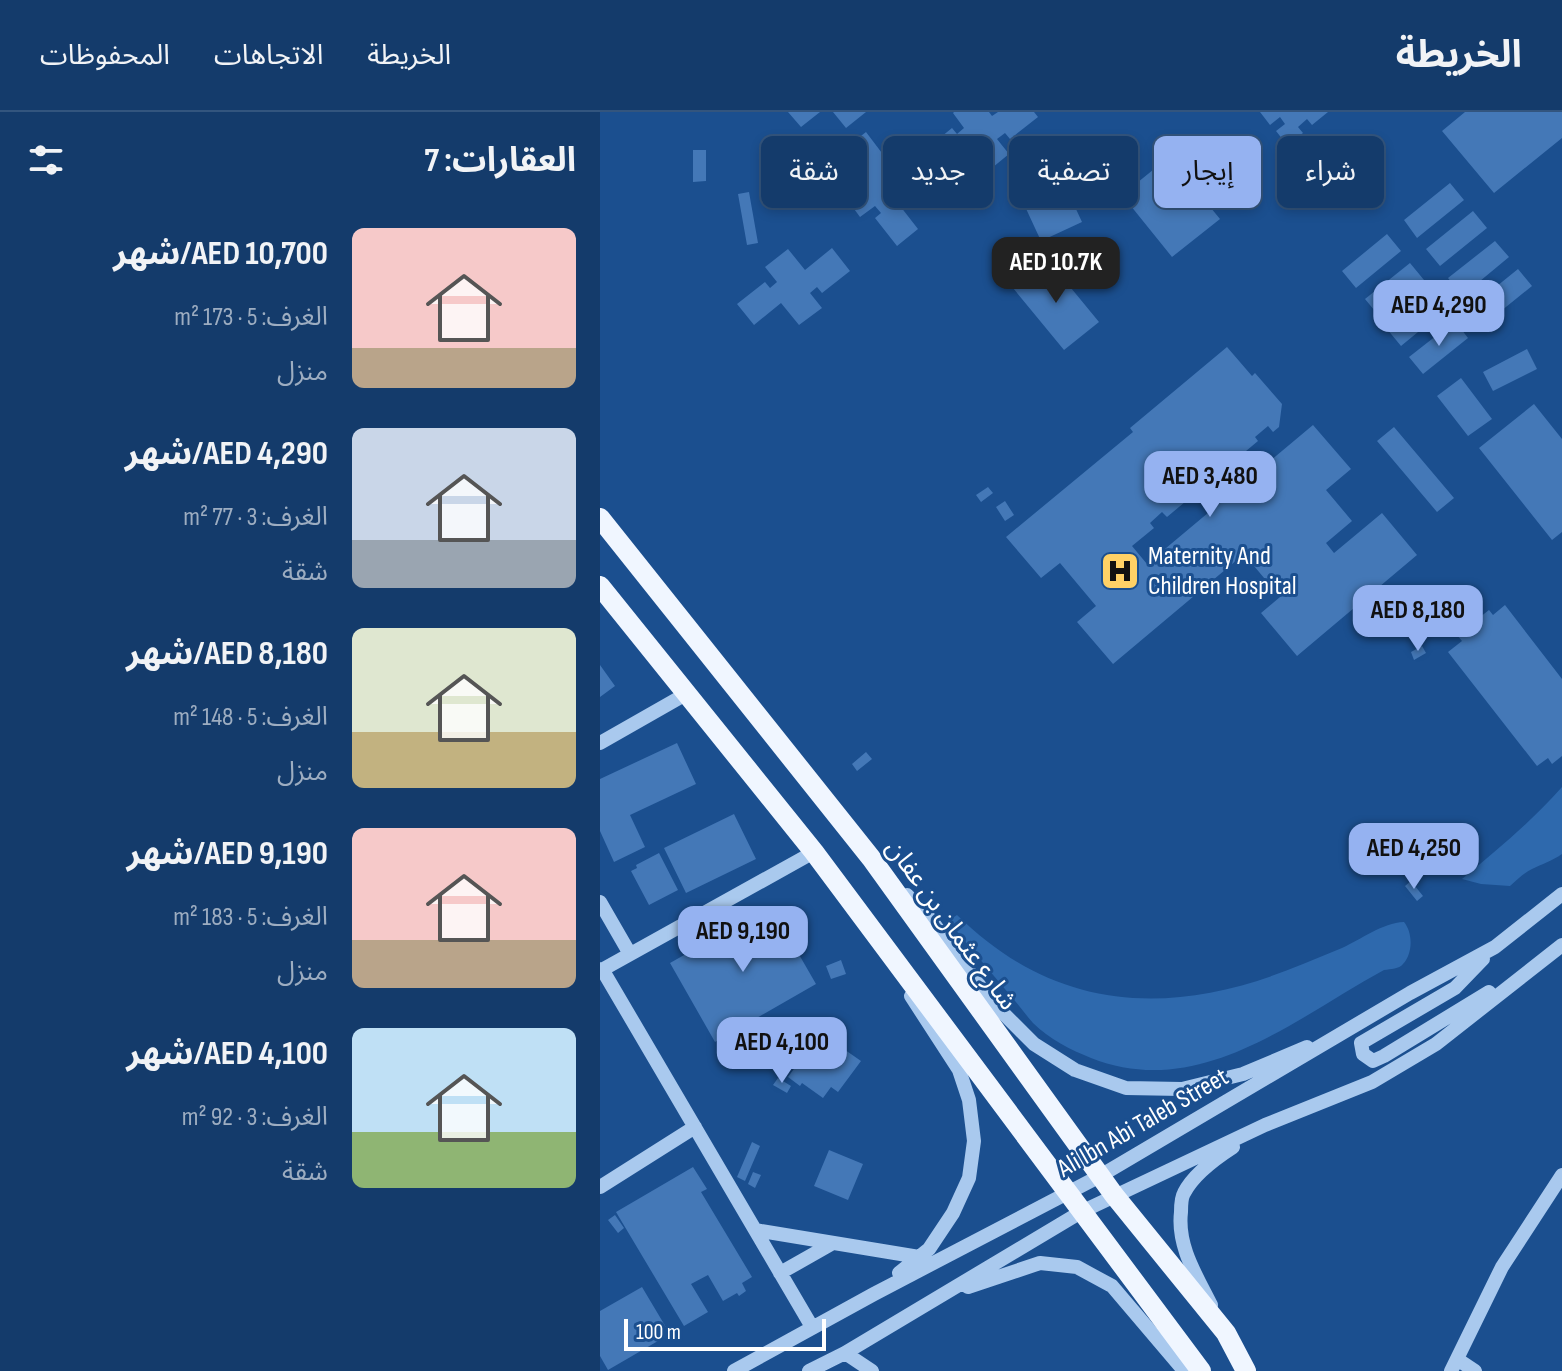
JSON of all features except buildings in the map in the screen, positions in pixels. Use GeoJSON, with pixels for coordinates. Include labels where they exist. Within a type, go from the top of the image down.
{"type":"FeatureCollection","features":[{"type":"Feature","properties":{"kind":"main road","name":"شارع عثمان بن عفان"},"geometry":{"type":"LineString","coordinates":[[600,518],[871,858],[1114,1195],[1226,1333],[1246,1371]]}},
{"type":"Feature","properties":{"kind":"main road"},"geometry":{"type":"LineString","coordinates":[[600,586],[814,852],[1201,1371]]}},
{"type":"Feature","properties":{"kind":"street"},"geometry":{"type":"LineString","coordinates":[[600,743],[686,694]]}},
{"type":"Feature","properties":{"kind":"street"},"geometry":{"type":"LineString","coordinates":[[812,1327],[601,970],[814,852],[881,945],[959,1070],[969,1100],[974,1141],[969,1178],[953,1213],[929,1249],[874,1294]]}},
{"type":"Feature","properties":{"kind":"street"},"geometry":{"type":"LineString","coordinates":[[871,858],[931,920],[990,1000],[1034,1044],[1075,1070],[1126,1088],[1182,1089],[1243,1074],[1359,1025]]}},
{"type":"Feature","properties":{"kind":"street","name":"Ali Ibn Abi Taleb Street"},"geometry":{"type":"LineString","coordinates":[[734,1371],[1100,1176],[1410,993],[1495,947],[1562,894]]}},
{"type":"Feature","properties":{"kind":"street"},"geometry":{"type":"LineString","coordinates":[[600,902],[630,954]]}},
{"type":"Feature","properties":{"kind":"street"},"geometry":{"type":"LineString","coordinates":[[1495,947],[1455,988],[1361,1043],[1363,1054],[1373,1061],[1384,1056],[1559,948]]}},
{"type":"Feature","properties":{"kind":"street"},"geometry":{"type":"LineString","coordinates":[[809,1371],[845,1353],[1114,1195],[1265,1125],[1372,1082],[1436,1044],[1559,948]]}},
{"type":"Feature","properties":{"kind":"street"},"geometry":{"type":"LineString","coordinates":[[1226,1333],[1189,1262],[1179,1223],[1182,1195],[1221,1155],[1265,1125]]}},
{"type":"Feature","properties":{"kind":"street"},"geometry":{"type":"LineString","coordinates":[[600,1187],[695,1127]]}},
{"type":"Feature","properties":{"kind":"street"},"geometry":{"type":"LineString","coordinates":[[1475,1371],[1454,1365],[1502,1267],[1562,1175]]}},
{"type":"Feature","properties":{"kind":"street"},"geometry":{"type":"LineString","coordinates":[[755,1230],[919,1257]]}},
{"type":"Feature","properties":{"kind":"street"},"geometry":{"type":"LineString","coordinates":[[780,1273],[833,1243]]}},
{"type":"Feature","properties":{"kind":"street"},"geometry":{"type":"LineString","coordinates":[[923,1306],[987,1279],[1040,1263],[1077,1267],[1112,1286],[1180,1366],[1190,1371]]}},
{"type":"Feature","properties":{"kind":"street"},"geometry":{"type":"LineString","coordinates":[[845,1353],[872,1371]]}},
{"type":"Feature","properties":{"kind":"shaded area"},"geometry":{"type":"Polygon","coordinates":[[[1562,787],[1562,854],[1529,871],[1510,886],[1462,879],[1526,823],[1562,787]]]}},
{"type":"Feature","properties":{"kind":"shaded area"},"geometry":{"type":"Polygon","coordinates":[[[957,915],[996,948],[1036,972],[1078,988],[1121,997],[1165,998],[1210,993],[1256,981],[1342,948],[1396,923],[1404,922],[1411,943],[1409,954],[1401,966],[1384,970],[1245,1048],[1208,1062],[1170,1069],[1131,1069],[1083,1055],[1039,1029],[951,924],[951,919],[957,915]]]}},
{"type":"Feature","properties":{"kind":"place","name":"Maternity And Children Hospital"},"geometry":{"type":"Point","coordinates":[1120,571]}}]}
